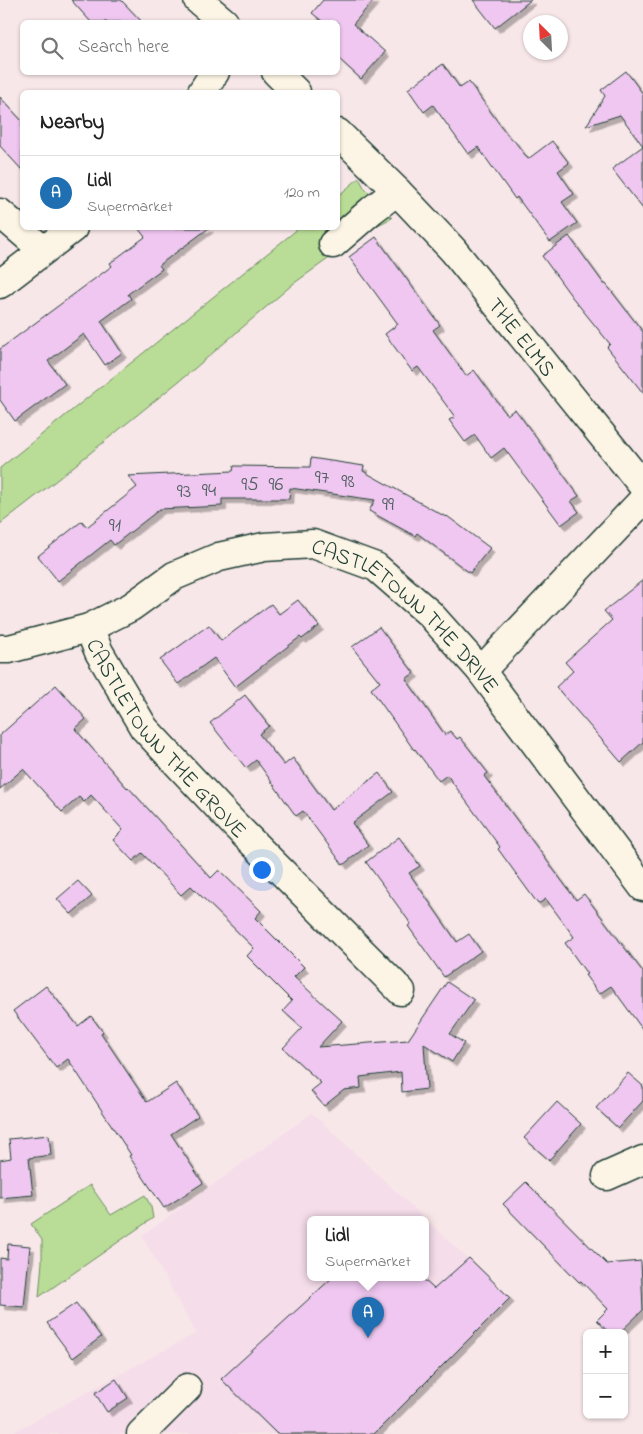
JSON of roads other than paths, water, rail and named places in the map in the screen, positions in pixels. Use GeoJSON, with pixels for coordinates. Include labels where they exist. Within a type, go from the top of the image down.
{"type":"FeatureCollection","features":[{"type":"Feature","properties":{"kind":"street"},"geometry":{"type":"LineString","coordinates":[[198,0],[222,20]]}},
{"type":"Feature","properties":{"kind":"street"},"geometry":{"type":"LineString","coordinates":[[203,90],[213,75]]}},
{"type":"Feature","properties":{"kind":"street"},"geometry":{"type":"LineString","coordinates":[[279,75],[294,90]]}},
{"type":"Feature","properties":{"kind":"street","name":"THE ELMS"},"geometry":{"type":"LineString","coordinates":[[340,135],[453,250],[643,486]]}},
{"type":"Feature","properties":{"kind":"street"},"geometry":{"type":"LineString","coordinates":[[333,244],[397,191]]}},
{"type":"Feature","properties":{"kind":"street"},"geometry":{"type":"LineString","coordinates":[[0,213],[43,250]]}},
{"type":"Feature","properties":{"kind":"street"},"geometry":{"type":"LineString","coordinates":[[0,284],[70,230]]}},
{"type":"Feature","properties":{"kind":"street"},"geometry":{"type":"LineString","coordinates":[[481,671],[643,500]]}},
{"type":"Feature","properties":{"kind":"street","name":"CASTLETOWN THE DRIVE"},"geometry":{"type":"LineString","coordinates":[[0,649],[89,628],[131,607],[174,576],[220,557],[264,548],[313,544],[376,567],[430,614],[481,671],[643,887]]}},
{"type":"Feature","properties":{"kind":"street","name":"CASTLETOWN THE GROVE"},"geometry":{"type":"LineString","coordinates":[[89,628],[98,652],[144,728],[234,824],[401,991]]}},
{"type":"Feature","properties":{"kind":"street"},"geometry":{"type":"LineString","coordinates":[[607,1176],[643,1160]]}},
{"type":"Feature","properties":{"kind":"street"},"geometry":{"type":"LineString","coordinates":[[141,1434],[187,1388]]}},
{"type":"Feature","properties":{"kind":"place","name":"Lidl"},"geometry":{"type":"Point","coordinates":[368,1338]}}]}
